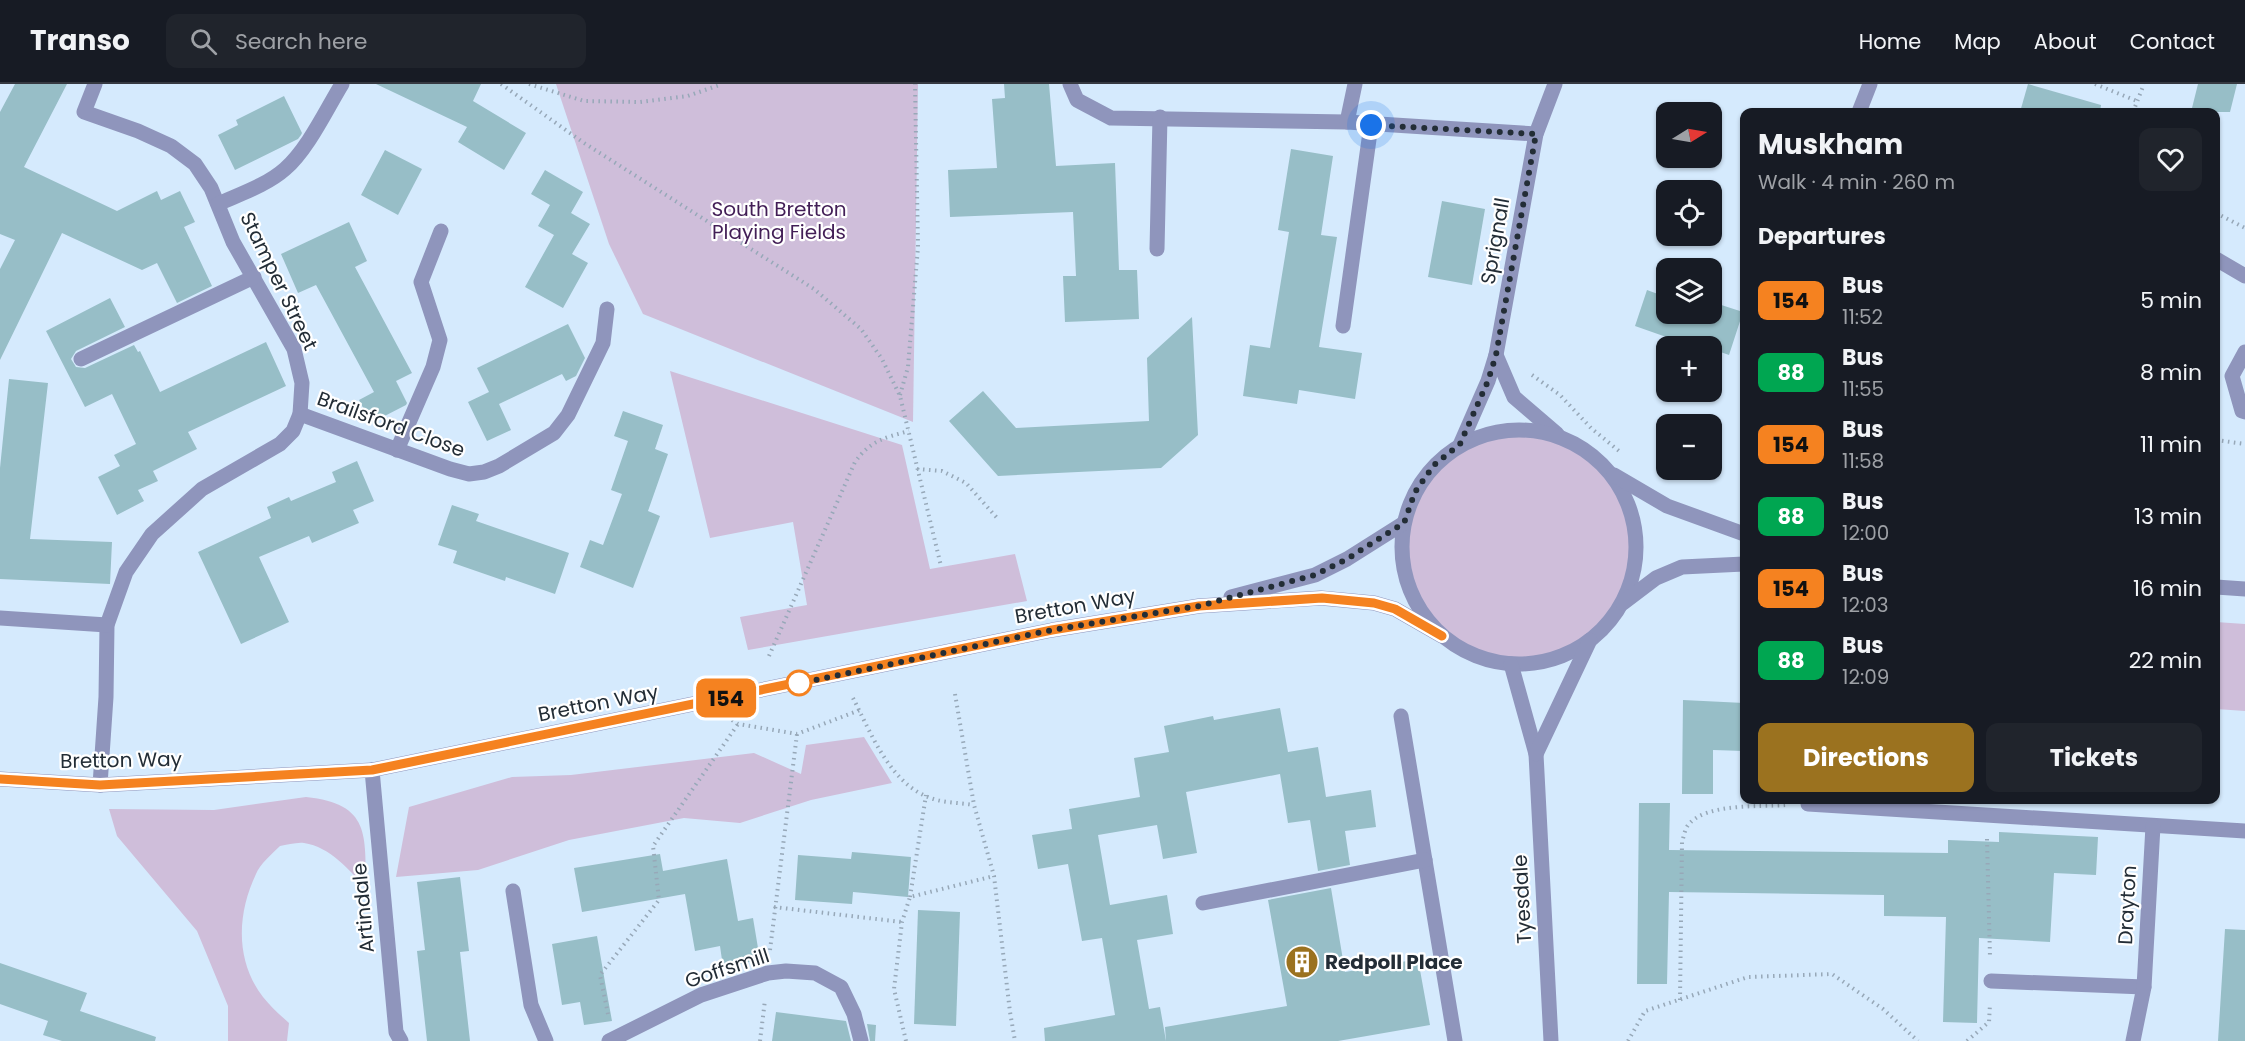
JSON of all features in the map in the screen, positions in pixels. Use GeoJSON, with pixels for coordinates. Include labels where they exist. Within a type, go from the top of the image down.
{"type":"FeatureCollection","features":[{"type":"Feature","properties":{"kind":"street","name":"Stamper Street"},"geometry":{"type":"LineString","coordinates":[[94,84],[84,112],[138,131],[171,146],[195,164],[211,188],[233,242],[294,349],[302,383],[300,414],[293,431],[280,444],[202,489],[152,534],[126,572],[107,625],[106,697],[100,785]]}},
{"type":"Feature","properties":{"kind":"street"},"geometry":{"type":"LineString","coordinates":[[218,204],[284,170],[300,151],[342,84]]}},
{"type":"Feature","properties":{"kind":"street"},"geometry":{"type":"LineString","coordinates":[[1070,84],[1077,100],[1111,118],[1160,117],[1347,122],[1536,134]]}},
{"type":"Feature","properties":{"kind":"street"},"geometry":{"type":"LineString","coordinates":[[1347,122],[1355,84]]}},
{"type":"Feature","properties":{"kind":"street","name":"Sprignall"},"geometry":{"type":"LineString","coordinates":[[1460,444],[1488,381],[1496,355],[1536,134],[1555,84]]}},
{"type":"Feature","properties":{"kind":"street"},"geometry":{"type":"LineString","coordinates":[[1861,108],[1870,84]]}},
{"type":"Feature","properties":{"kind":"street"},"geometry":{"type":"LineString","coordinates":[[1157,249],[1160,117]]}},
{"type":"Feature","properties":{"kind":"street"},"geometry":{"type":"LineString","coordinates":[[1343,326],[1371,125]]}},
{"type":"Feature","properties":{"kind":"street"},"geometry":{"type":"LineString","coordinates":[[397,450],[433,367],[440,340],[421,282],[441,231]]}},
{"type":"Feature","properties":{"kind":"street"},"geometry":{"type":"LineString","coordinates":[[2220,261],[2245,276]]}},
{"type":"Feature","properties":{"kind":"street"},"geometry":{"type":"LineString","coordinates":[[81,359],[254,277]]}},
{"type":"Feature","properties":{"kind":"street","name":"Brailsford Close"},"geometry":{"type":"LineString","coordinates":[[300,414],[450,470],[469,474],[484,472],[499,466],[554,433],[568,415],[603,343],[607,309]]}},
{"type":"Feature","properties":{"kind":"street"},"geometry":{"type":"LineString","coordinates":[[2245,352],[2232,376],[2242,411],[2245,412]]}},
{"type":"Feature","properties":{"kind":"street"},"geometry":{"type":"LineString","coordinates":[[1496,355],[1514,397],[1559,435],[1588,451],[1612,473],[1667,506],[1740,533]]}},
{"type":"Feature","properties":{"kind":"street"},"geometry":{"type":"LineString","coordinates":[[1442,636],[1422,612],[1408,584],[1402,554],[1404,523],[1415,492],[1434,465],[1460,444],[1491,432],[1526,428],[1559,435]]}},
{"type":"Feature","properties":{"kind":"street"},"geometry":{"type":"LineString","coordinates":[[1590,640],[1609,623],[1623,603],[1634,571],[1637,536],[1629,503],[1612,473]]}},
{"type":"Feature","properties":{"kind":"street","name":"Bretton Way"},"geometry":{"type":"LineString","coordinates":[[1199,606],[1315,575],[1347,559],[1404,523]]}},
{"type":"Feature","properties":{"kind":"street"},"geometry":{"type":"LineString","coordinates":[[1623,603],[1656,578],[1682,567],[1740,564]]}},
{"type":"Feature","properties":{"kind":"street"},"geometry":{"type":"LineString","coordinates":[[2220,587],[2245,589]]}},
{"type":"Feature","properties":{"kind":"street","name":"Bretton Way"},"geometry":{"type":"LineString","coordinates":[[0,779],[100,785],[372,770],[1052,630],[1199,606],[1322,598],[1374,603],[1395,609],[1474,656],[1511,664],[1540,663],[1566,655],[1590,640]]}},
{"type":"Feature","properties":{"kind":"street"},"geometry":{"type":"LineString","coordinates":[[0,618],[107,625]]}},
{"type":"Feature","properties":{"kind":"street","name":"Tyesdale"},"geometry":{"type":"LineString","coordinates":[[1536,754],[1590,640]]}},
{"type":"Feature","properties":{"kind":"street","name":"Tyesdale"},"geometry":{"type":"LineString","coordinates":[[1511,664],[1536,754],[1551,1041]]}},
{"type":"Feature","properties":{"kind":"street"},"geometry":{"type":"LineString","coordinates":[[1401,716],[1455,1041]]}},
{"type":"Feature","properties":{"kind":"street","name":"Artindale"},"geometry":{"type":"LineString","coordinates":[[372,770],[396,1032],[401,1041]]}},
{"type":"Feature","properties":{"kind":"street"},"geometry":{"type":"LineString","coordinates":[[1879,804],[1986,814],[2245,831]]}},
{"type":"Feature","properties":{"kind":"street","name":"Drayton"},"geometry":{"type":"LineString","coordinates":[[2133,1041],[2144,987],[2153,826]]}},
{"type":"Feature","properties":{"kind":"street"},"geometry":{"type":"LineString","coordinates":[[1203,903],[1425,860]]}},
{"type":"Feature","properties":{"kind":"street"},"geometry":{"type":"LineString","coordinates":[[513,891],[531,1005],[546,1041]]}},
{"type":"Feature","properties":{"kind":"street","name":"Goffsmill"},"geometry":{"type":"LineString","coordinates":[[611,1040],[701,995],[768,973],[786,971],[815,973],[841,987],[854,1014],[861,1041]]}},
{"type":"Feature","properties":{"kind":"street"},"geometry":{"type":"LineString","coordinates":[[1990,981],[2144,987]]}},
{"type":"Feature","properties":{"kind":"path"},"geometry":{"type":"LineString","coordinates":[[501,84],[584,143],[814,289],[861,329],[882,359],[900,396],[941,566]]}},
{"type":"Feature","properties":{"kind":"path"},"geometry":{"type":"LineString","coordinates":[[529,84],[584,101],[640,102],[688,96],[722,84]]}},
{"type":"Feature","properties":{"kind":"path"},"geometry":{"type":"LineString","coordinates":[[900,396],[908,367],[918,247],[915,84]]}},
{"type":"Feature","properties":{"kind":"path"},"geometry":{"type":"LineString","coordinates":[[2095,84],[2138,100]]}},
{"type":"Feature","properties":{"kind":"path"},"geometry":{"type":"LineString","coordinates":[[2135,108],[2144,84]]}},
{"type":"Feature","properties":{"kind":"path"},"geometry":{"type":"LineString","coordinates":[[2220,215],[2245,228]]}},
{"type":"Feature","properties":{"kind":"path"},"geometry":{"type":"LineString","coordinates":[[1529,374],[1560,395],[1591,428],[1626,457]]}},
{"type":"Feature","properties":{"kind":"path"},"geometry":{"type":"LineString","coordinates":[[769,656],[855,462],[864,449],[877,440],[909,431]]}},
{"type":"Feature","properties":{"kind":"path"},"geometry":{"type":"LineString","coordinates":[[2220,441],[2245,444]]}},
{"type":"Feature","properties":{"kind":"path"},"geometry":{"type":"LineString","coordinates":[[918,469],[942,471],[966,483],[998,519]]}},
{"type":"Feature","properties":{"kind":"path"},"geometry":{"type":"LineString","coordinates":[[955,694],[974,805],[994,876],[1015,1041]]}},
{"type":"Feature","properties":{"kind":"path"},"geometry":{"type":"LineString","coordinates":[[853,698],[885,760],[906,784],[935,799],[974,805]]}},
{"type":"Feature","properties":{"kind":"path"},"geometry":{"type":"LineString","coordinates":[[704,703],[738,724],[797,734],[860,711]]}},
{"type":"Feature","properties":{"kind":"path"},"geometry":{"type":"LineString","coordinates":[[611,1040],[600,975],[659,900],[653,846],[738,724]]}},
{"type":"Feature","properties":{"kind":"path"},"geometry":{"type":"LineString","coordinates":[[760,1041],[774,907],[797,734]]}},
{"type":"Feature","properties":{"kind":"path"},"geometry":{"type":"LineString","coordinates":[[906,1041],[894,989],[902,922],[910,897],[926,795]]}},
{"type":"Feature","properties":{"kind":"path"},"geometry":{"type":"LineString","coordinates":[[1680,1000],[1682,842],[1688,825],[1705,813],[1731,808],[1808,804]]}},
{"type":"Feature","properties":{"kind":"path"},"geometry":{"type":"LineString","coordinates":[[1967,1041],[1989,1022],[1986,814]]}},
{"type":"Feature","properties":{"kind":"path"},"geometry":{"type":"LineString","coordinates":[[910,897],[994,876]]}},
{"type":"Feature","properties":{"kind":"path"},"geometry":{"type":"LineString","coordinates":[[774,907],[902,922]]}},
{"type":"Feature","properties":{"kind":"path"},"geometry":{"type":"LineString","coordinates":[[1628,1041],[1645,1011],[1748,977],[1832,974],[1883,1008],[1918,1041]]}},
{"type":"Feature","properties":{"kind":"green space","name":"South Bretton Playing Fields"},"geometry":{"type":"Polygon","coordinates":[[[556,84],[918,84],[913,422],[643,314],[609,244],[556,84]]]}},
{"type":"Feature","properties":{"kind":"green space"},"geometry":{"type":"Polygon","coordinates":[[[670,371],[902,445],[930,569],[1015,554],[1027,601],[748,650],[740,617],[807,605],[793,522],[710,538],[670,371]]]}},
{"type":"Feature","properties":{"kind":"green space"},"geometry":{"type":"Polygon","coordinates":[[[1508,430],[1530,430],[1564,439],[1584,450],[1602,464],[1616,482],[1627,502],[1634,524],[1636,547],[1634,570],[1627,592],[1616,612],[1602,630],[1574,650],[1553,659],[1530,664],[1508,664],[1485,659],[1464,650],[1445,638],[1428,621],[1407,581],[1402,558],[1402,536],[1407,513],[1416,492],[1428,473],[1445,456],[1485,435],[1508,430]]]}},
{"type":"Feature","properties":{"kind":"green space"},"geometry":{"type":"Polygon","coordinates":[[[2220,622],[2245,624],[2245,711],[2220,709],[2220,622]]]}},
{"type":"Feature","properties":{"kind":"green space"},"geometry":{"type":"Polygon","coordinates":[[[864,737],[892,783],[811,800],[740,823],[684,818],[569,840],[478,870],[396,877],[409,807],[512,777],[571,775],[754,753],[801,774],[806,745],[864,737]]]}},
{"type":"Feature","properties":{"kind":"green space"},"geometry":{"type":"Polygon","coordinates":[[[306,797],[343,807],[360,825],[364,838],[366,889],[339,860],[313,845],[295,843],[280,846],[266,859],[256,874],[245,905],[242,921],[243,953],[254,983],[266,1000],[289,1023],[287,1041],[228,1041],[228,1006],[197,931],[117,836],[109,809],[214,810],[306,797]]]}},
{"type":"Feature","properties":{"kind":"building"},"geometry":{"type":"Polygon","coordinates":[[[15,84],[67,84],[24,167],[117,211],[157,191],[161,200],[180,191],[195,222],[184,227],[212,286],[177,303],[157,263],[142,270],[62,233],[0,360],[0,269],[15,240],[0,234],[0,112],[15,84]]]}},
{"type":"Feature","properties":{"kind":"building"},"geometry":{"type":"Polygon","coordinates":[[[376,84],[481,84],[473,101],[526,133],[504,170],[458,142],[467,127],[376,84]]]}},
{"type":"Feature","properties":{"kind":"building"},"geometry":{"type":"Polygon","coordinates":[[[1004,84],[1049,84],[1056,166],[1115,163],[1119,270],[1137,270],[1139,319],[1065,322],[1063,276],[1076,276],[1073,212],[950,217],[948,170],[997,168],[992,99],[1005,98],[1004,84]]]}},
{"type":"Feature","properties":{"kind":"building"},"geometry":{"type":"Polygon","coordinates":[[[2028,84],[2101,105],[2101,108],[2021,108],[2028,84]]]}},
{"type":"Feature","properties":{"kind":"building"},"geometry":{"type":"Polygon","coordinates":[[[2198,84],[2237,84],[2230,112],[2220,112],[2220,108],[2192,108],[2198,84]]]}},
{"type":"Feature","properties":{"kind":"building"},"geometry":{"type":"Polygon","coordinates":[[[284,96],[301,135],[298,139],[235,170],[218,135],[238,125],[236,120],[284,96]]]}},
{"type":"Feature","properties":{"kind":"building"},"geometry":{"type":"Polygon","coordinates":[[[1291,149],[1333,156],[1321,235],[1337,237],[1319,347],[1362,353],[1355,399],[1299,390],[1297,404],[1243,396],[1250,345],[1270,348],[1289,232],[1278,230],[1291,149]]]}},
{"type":"Feature","properties":{"kind":"building"},"geometry":{"type":"Polygon","coordinates":[[[385,150],[422,169],[398,215],[361,195],[385,150]]]}},
{"type":"Feature","properties":{"kind":"building"},"geometry":{"type":"Polygon","coordinates":[[[545,170],[583,192],[571,213],[590,224],[572,254],[588,263],[563,308],[525,287],[554,235],[538,226],[550,205],[531,194],[545,170]]]}},
{"type":"Feature","properties":{"kind":"building"},"geometry":{"type":"Polygon","coordinates":[[[1442,201],[1485,209],[1472,285],[1428,277],[1442,201]]]}},
{"type":"Feature","properties":{"kind":"building"},"geometry":{"type":"Polygon","coordinates":[[[349,222],[367,261],[355,267],[412,373],[396,381],[406,405],[371,423],[359,400],[374,392],[316,285],[298,293],[281,254],[349,222]]]}},
{"type":"Feature","properties":{"kind":"building"},"geometry":{"type":"Polygon","coordinates":[[[1647,290],[1656,293],[1656,324],[1722,324],[1722,305],[1740,311],[1740,321],[1729,355],[1722,353],[1722,336],[1663,336],[1635,326],[1647,290]]]}},
{"type":"Feature","properties":{"kind":"building"},"geometry":{"type":"Polygon","coordinates":[[[110,298],[125,327],[76,351],[71,359],[76,367],[85,368],[134,345],[138,352],[140,351],[160,392],[266,342],[286,386],[188,432],[197,449],[153,471],[158,481],[138,490],[144,501],[117,515],[98,477],[120,466],[114,455],[136,444],[112,394],[85,407],[46,331],[110,298]]]}},
{"type":"Feature","properties":{"kind":"building"},"geometry":{"type":"Polygon","coordinates":[[[1192,317],[1198,435],[1161,468],[998,476],[949,421],[983,391],[1016,428],[1149,421],[1147,358],[1192,317]]]}},
{"type":"Feature","properties":{"kind":"building"},"geometry":{"type":"Polygon","coordinates":[[[568,324],[585,358],[576,376],[566,381],[562,374],[499,404],[511,430],[487,441],[468,402],[489,392],[477,368],[568,324]]]}},
{"type":"Feature","properties":{"kind":"building"},"geometry":{"type":"Polygon","coordinates":[[[9,379],[48,383],[30,539],[112,542],[110,584],[0,579],[0,468],[9,379]]]}},
{"type":"Feature","properties":{"kind":"building"},"geometry":{"type":"Polygon","coordinates":[[[623,411],[663,425],[655,449],[668,454],[648,511],[660,516],[633,588],[580,567],[590,540],[603,545],[622,494],[611,490],[628,441],[614,436],[623,411]]]}},
{"type":"Feature","properties":{"kind":"building"},"geometry":{"type":"Polygon","coordinates":[[[357,461],[374,501],[353,510],[359,523],[312,543],[309,536],[259,557],[289,622],[241,644],[198,552],[271,518],[267,507],[289,497],[291,501],[336,482],[332,472],[357,461]]]}},
{"type":"Feature","properties":{"kind":"building"},"geometry":{"type":"Polygon","coordinates":[[[452,505],[479,514],[476,521],[569,553],[555,594],[506,577],[505,581],[453,563],[457,551],[438,545],[452,505]]]}},
{"type":"Feature","properties":{"kind":"building"},"geometry":{"type":"Polygon","coordinates":[[[1683,700],[1740,703],[1740,751],[1713,750],[1713,794],[1682,794],[1683,700]]]}},
{"type":"Feature","properties":{"kind":"building"},"geometry":{"type":"Polygon","coordinates":[[[1280,708],[1288,752],[1318,747],[1326,797],[1371,790],[1376,827],[1345,831],[1350,865],[1318,871],[1310,820],[1288,823],[1280,774],[1186,792],[1197,853],[1163,859],[1157,825],[1098,835],[1110,905],[1167,895],[1173,934],[1137,940],[1149,1009],[1160,1007],[1166,1041],[1045,1041],[1044,1028],[1115,1015],[1102,938],[1082,941],[1068,864],[1038,869],[1032,835],[1072,829],[1069,809],[1140,797],[1134,758],[1169,752],[1164,726],[1213,716],[1214,720],[1280,708]]]}},
{"type":"Feature","properties":{"kind":"building"},"geometry":{"type":"Polygon","coordinates":[[[1639,803],[1670,803],[1669,850],[1948,853],[1948,840],[1999,842],[1999,832],[2098,837],[2096,875],[2054,873],[2050,942],[1979,938],[1977,1023],[1943,1022],[1946,917],[1884,916],[1884,895],[1669,892],[1667,984],[1637,984],[1639,803]]]}},
{"type":"Feature","properties":{"kind":"building"},"geometry":{"type":"Polygon","coordinates":[[[852,852],[911,857],[908,897],[853,892],[852,904],[795,900],[798,855],[851,859],[852,852]]]}},
{"type":"Feature","properties":{"kind":"building"},"geometry":{"type":"Polygon","coordinates":[[[660,854],[663,871],[727,859],[738,921],[753,918],[760,960],[723,967],[720,946],[695,951],[685,894],[582,912],[574,868],[660,854]]]}},
{"type":"Feature","properties":{"kind":"building"},"geometry":{"type":"Polygon","coordinates":[[[460,877],[469,951],[460,952],[470,1041],[427,1041],[417,951],[425,950],[417,882],[460,877]]]}},
{"type":"Feature","properties":{"kind":"building","name":"Redpoll Place"},"geometry":{"type":"Polygon","coordinates":[[[1331,888],[1345,972],[1418,959],[1430,1025],[1338,1041],[1166,1041],[1165,1027],[1287,1006],[1268,900],[1331,888]]]}},
{"type":"Feature","properties":{"kind":"building"},"geometry":{"type":"Polygon","coordinates":[[[918,910],[960,912],[956,1026],[914,1024],[918,910]]]}},
{"type":"Feature","properties":{"kind":"building"},"geometry":{"type":"Polygon","coordinates":[[[2225,929],[2245,930],[2245,1041],[2218,1041],[2225,929]]]}},
{"type":"Feature","properties":{"kind":"building"},"geometry":{"type":"Polygon","coordinates":[[[597,936],[612,1021],[584,1025],[580,1002],[562,1005],[552,944],[597,936]]]}},
{"type":"Feature","properties":{"kind":"building"},"geometry":{"type":"Polygon","coordinates":[[[0,963],[87,993],[80,1011],[156,1037],[155,1041],[62,1041],[43,1035],[48,1021],[0,1004],[0,963]]]}},
{"type":"Feature","properties":{"kind":"building"},"geometry":{"type":"Polygon","coordinates":[[[776,1012],[846,1021],[851,1041],[772,1041],[776,1012]]]}},
{"type":"Feature","properties":{"kind":"building"},"geometry":{"type":"Polygon","coordinates":[[[867,1024],[876,1025],[875,1041],[870,1041],[867,1024]]]}},
{"type":"Feature","properties":{"kind":"bus line","name":"154"},"geometry":{"type":"LineString","coordinates":[[0,779],[100,785],[372,770],[1052,630],[1199,606],[1322,598],[1374,603],[1395,609],[1442,636]]}},
{"type":"Feature","properties":{"kind":"place","name":"Redpoll Place"},"geometry":{"type":"Point","coordinates":[1302,962]}},
{"type":"Feature","properties":{"kind":"route"},"geometry":{"type":"LineString","coordinates":[[799,683],[792,685],[1052,630],[1199,606],[1315,575],[1347,559],[1404,523],[1415,492],[1434,465],[1460,444],[1488,381],[1496,355],[1536,134],[1371,125]]}}]}
